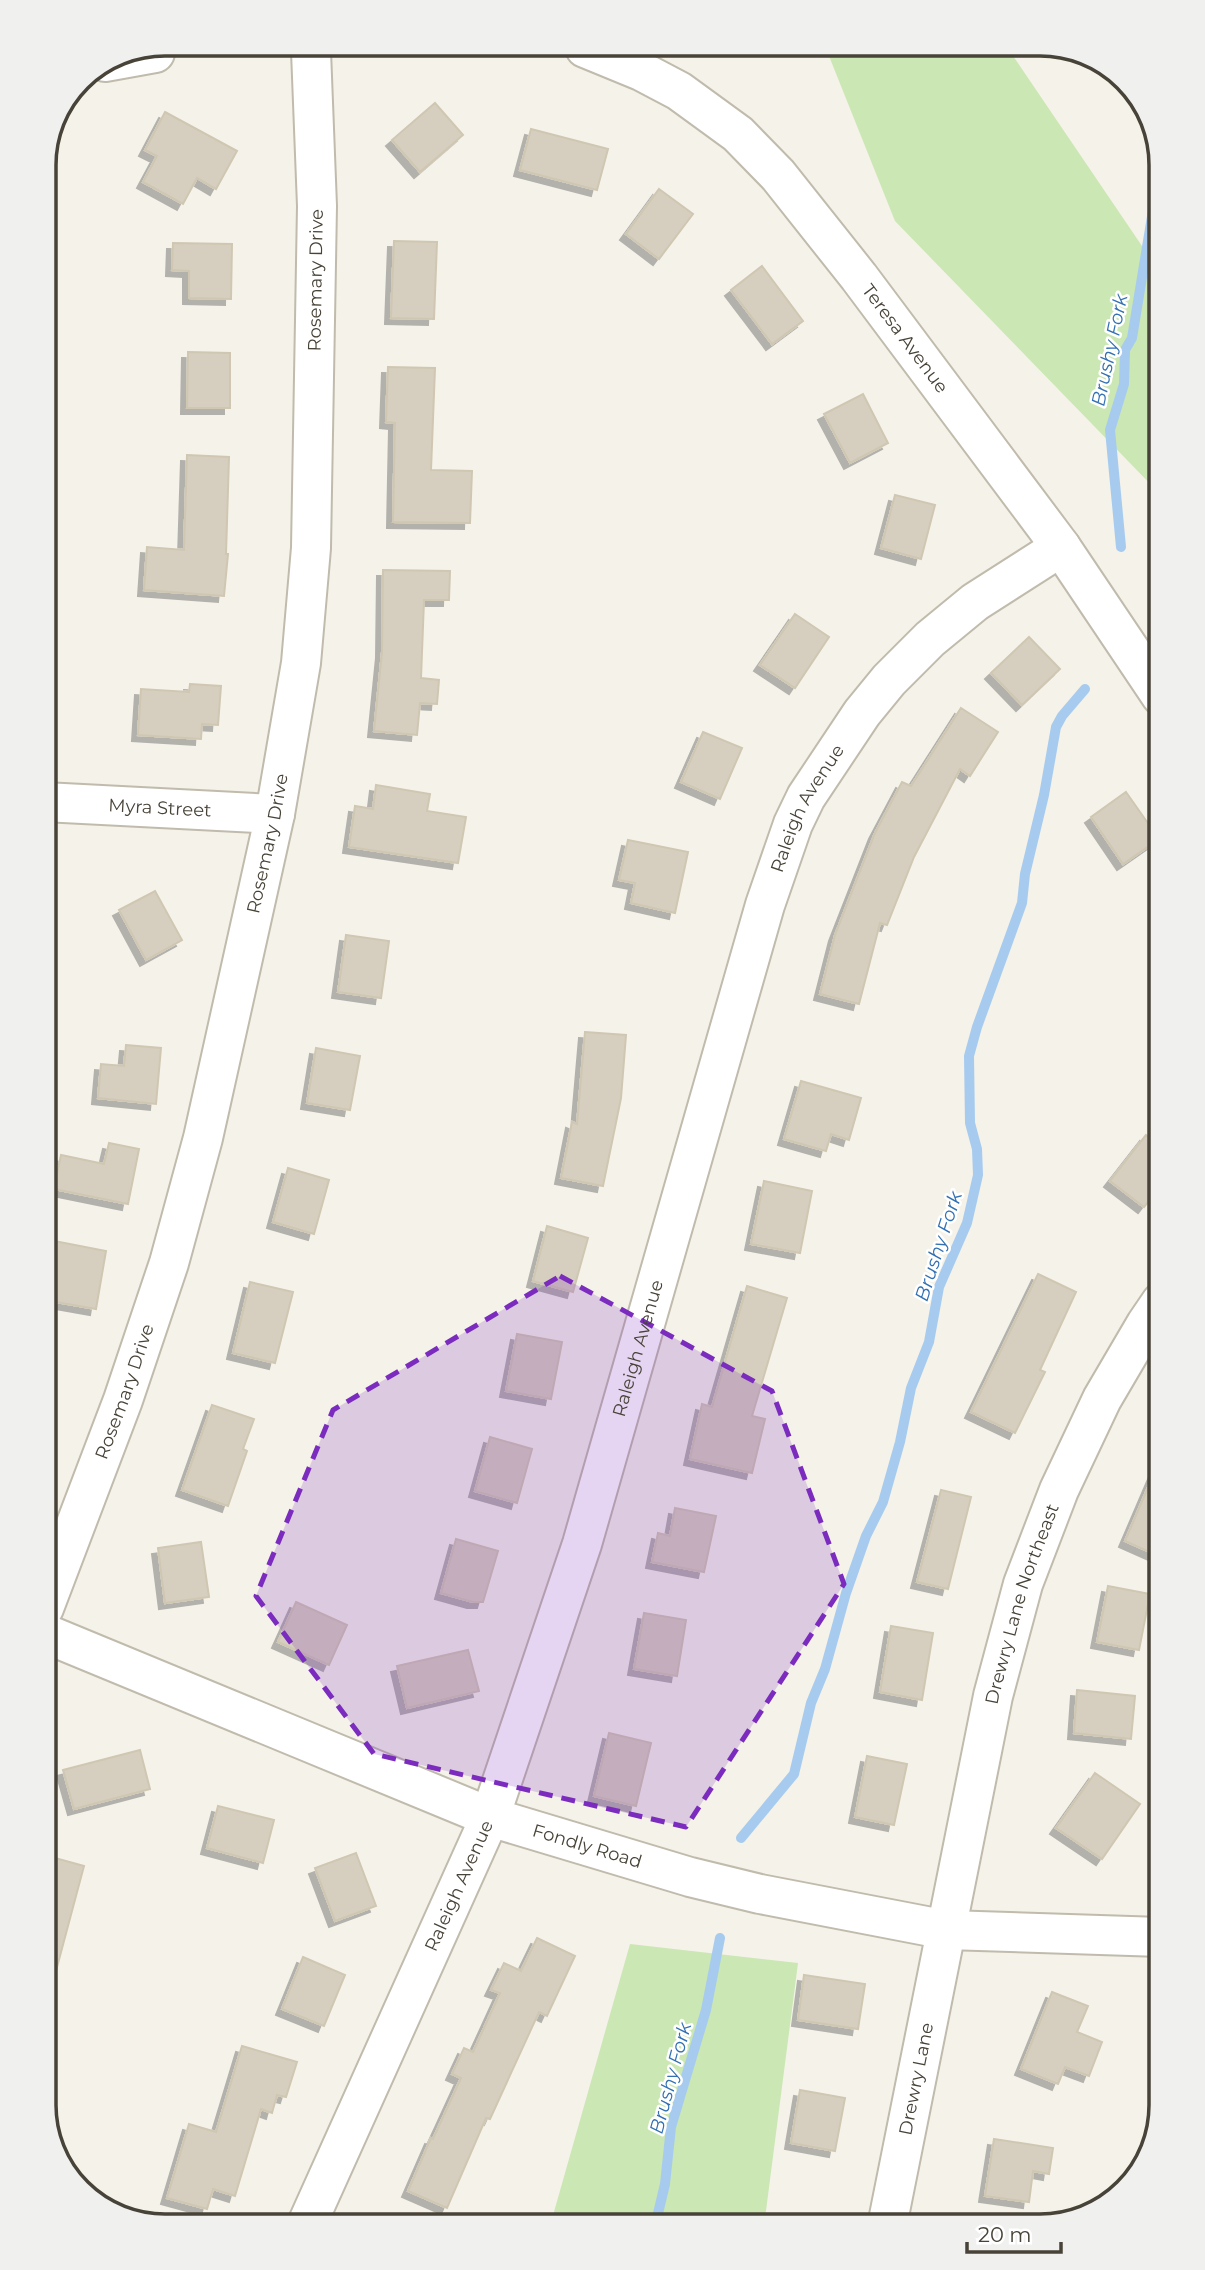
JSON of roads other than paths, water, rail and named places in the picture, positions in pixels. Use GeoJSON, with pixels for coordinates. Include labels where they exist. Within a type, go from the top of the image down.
{"type":"FeatureCollection","features":[{"type":"Feature","properties":{"kind":"street","name":"Rosemary Drive"},"geometry":{"type":"LineString","coordinates":[[56,1576],[122,1400],[169,1264],[203,1138],[275,814],[301,663],[311,548],[317,206],[311,56]]}},
{"type":"Feature","properties":{"kind":"street","name":"Teresa Avenue"},"geometry":{"type":"LineString","coordinates":[[604,56],[641,71],[679,92],[738,134],[762,158],[859,277],[1061,547],[1149,678]]}},
{"type":"Feature","properties":{"kind":"street","name":"Raleigh Avenue"},"geometry":{"type":"LineString","coordinates":[[311,2214],[490,1818],[582,1544],[765,905],[793,824],[806,797],[862,713],[889,680],[930,639],[975,602],[1061,547]]}},
{"type":"Feature","properties":{"kind":"street","name":"Myra Street"},"geometry":{"type":"LineString","coordinates":[[56,803],[275,814]]}},
{"type":"Feature","properties":{"kind":"street","name":"Drewry Lane Northeast"},"geometry":{"type":"LineString","coordinates":[[947,1930],[993,1696],[1023,1584],[1059,1490],[1102,1399],[1149,1320]]}},
{"type":"Feature","properties":{"kind":"street","name":"Fondly Road"},"geometry":{"type":"LineString","coordinates":[[56,1638],[490,1818],[701,1880],[947,1930],[1149,1937]]}},
{"type":"Feature","properties":{"kind":"street","name":"Drewry Lane"},"geometry":{"type":"LineString","coordinates":[[889,2214],[947,1930]]}},
{"type":"Feature","properties":{"kind":"waterway","name":"Brushy Fork"},"geometry":{"type":"LineString","coordinates":[[1121,547],[1110,430],[1124,384],[1125,350],[1132,338],[1149,235]]}},
{"type":"Feature","properties":{"kind":"waterway","name":"Brushy Fork"},"geometry":{"type":"LineString","coordinates":[[741,1838],[794,1774],[811,1703],[825,1669],[846,1593],[866,1536],[883,1502],[900,1442],[911,1388],[929,1342],[939,1287],[967,1223],[978,1175],[977,1149],[970,1123],[969,1056],[1022,903],[1025,874],[1044,795],[1056,727],[1085,689]]}},
{"type":"Feature","properties":{"kind":"waterway","name":"Brushy Fork"},"geometry":{"type":"LineString","coordinates":[[658,2214],[665,2184],[671,2127],[706,2010],[720,1938]]}}]}
